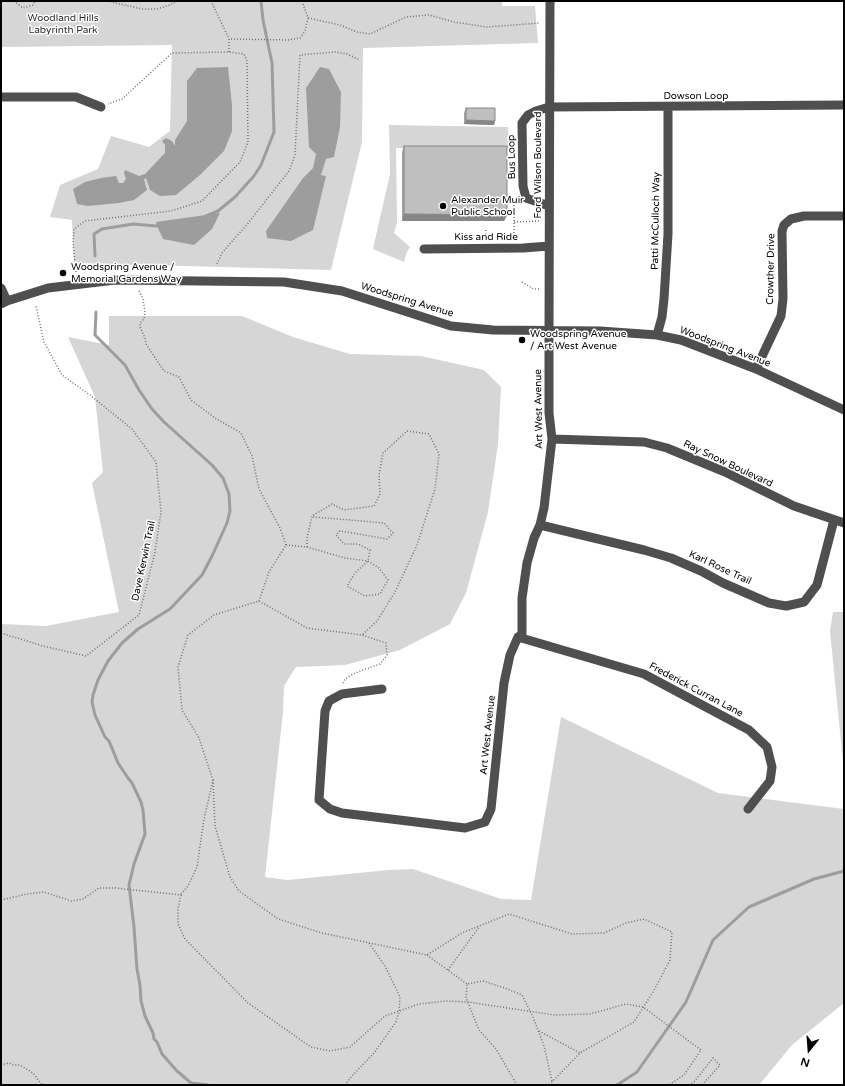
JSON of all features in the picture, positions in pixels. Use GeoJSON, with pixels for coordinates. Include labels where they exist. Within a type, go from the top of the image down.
{"type":"FeatureCollection","features":[{"type":"Feature","properties":{"kind":"street","name":"Ford Wilson Boulevard"},"geometry":{"type":"LineString","coordinates":[[549,330],[550,1]]}},
{"type":"Feature","properties":{"kind":"street"},"geometry":{"type":"LineString","coordinates":[[1,98],[76,98],[101,107]]}},
{"type":"Feature","properties":{"kind":"street","name":"Dowson Loop"},"geometry":{"type":"LineString","coordinates":[[549,107],[844,105]]}},
{"type":"Feature","properties":{"kind":"street","name":"Bus Loop"},"geometry":{"type":"LineString","coordinates":[[549,107],[528,115],[522,124],[523,186],[526,198],[549,206]]}},
{"type":"Feature","properties":{"kind":"street","name":"Patti McCulloch Way"},"geometry":{"type":"LineString","coordinates":[[657,335],[662,318],[668,234],[668,107]]}},
{"type":"Feature","properties":{"kind":"street","name":"Crowther Drive"},"geometry":{"type":"LineString","coordinates":[[756,370],[781,316],[783,299],[782,231],[784,225],[791,219],[804,216],[844,216]]}},
{"type":"Feature","properties":{"kind":"street","name":"Kiss and Ride"},"geometry":{"type":"LineString","coordinates":[[424,249],[523,248],[549,246]]}},
{"type":"Feature","properties":{"kind":"street","name":"Woodspring Avenue"},"geometry":{"type":"LineString","coordinates":[[4,302],[48,288],[115,280],[284,282],[342,291],[451,326],[493,330],[600,331],[657,335],[681,340],[756,370],[844,410]]}},
{"type":"Feature","properties":{"kind":"street"},"geometry":{"type":"LineString","coordinates":[[1,288],[4,302]]}},
{"type":"Feature","properties":{"kind":"street","name":"Art West Avenue"},"geometry":{"type":"LineString","coordinates":[[342,694],[329,700],[325,711],[319,800],[330,809],[342,813],[465,828],[484,822],[491,809],[504,683],[510,655],[518,637],[522,634],[522,598],[527,563],[534,538],[540,525],[548,479],[552,439],[549,414],[549,330]]}},
{"type":"Feature","properties":{"kind":"street","name":"Ray Snow Boulevard"},"geometry":{"type":"LineString","coordinates":[[552,439],[644,442],[667,448],[725,472],[794,506],[844,522]]}},
{"type":"Feature","properties":{"kind":"street","name":"Karl Rose Trail"},"geometry":{"type":"LineString","coordinates":[[540,525],[671,558],[769,603],[786,606],[804,602],[817,585],[834,520]]}},
{"type":"Feature","properties":{"kind":"street","name":"Frederick Curran Lane"},"geometry":{"type":"LineString","coordinates":[[518,637],[644,674],[749,730],[767,747],[772,767],[770,781],[748,809]]}},
{"type":"Feature","properties":{"kind":"street"},"geometry":{"type":"LineString","coordinates":[[342,694],[382,689]]}},
{"type":"Feature","properties":{"kind":"path"},"geometry":{"type":"LineString","coordinates":[[14,1],[23,8],[33,5],[35,1]]}},
{"type":"Feature","properties":{"kind":"path"},"geometry":{"type":"LineString","coordinates":[[107,1],[142,9],[157,9],[170,5],[176,1]]}},
{"type":"Feature","properties":{"kind":"path"},"geometry":{"type":"LineString","coordinates":[[211,1],[229,39],[229,52]]}},
{"type":"Feature","properties":{"kind":"path"},"geometry":{"type":"LineString","coordinates":[[229,39],[288,40],[300,38],[305,31],[308,18],[302,1]]}},
{"type":"Feature","properties":{"kind":"path"},"geometry":{"type":"LineString","coordinates":[[308,18],[340,25],[357,32],[370,34],[406,17],[430,15],[454,22],[487,27],[540,23]]}},
{"type":"Feature","properties":{"kind":"path"},"geometry":{"type":"LineString","coordinates":[[76,272],[73,243],[74,230],[85,221],[171,211],[202,201],[240,162],[248,142],[247,61],[244,54],[229,52],[172,53],[122,99],[101,107]]}},
{"type":"Feature","properties":{"kind":"path"},"geometry":{"type":"LineString","coordinates":[[217,264],[222,253],[249,222],[289,171],[295,155],[300,55],[336,52],[347,54],[360,60]]}},
{"type":"Feature","properties":{"kind":"path"},"geometry":{"type":"LineString","coordinates":[[514,202],[514,241]]}},
{"type":"Feature","properties":{"kind":"path"},"geometry":{"type":"LineString","coordinates":[[514,222],[540,221]]}},
{"type":"Feature","properties":{"kind":"path"},"geometry":{"type":"LineString","coordinates":[[485,248],[486,228]]}},
{"type":"Feature","properties":{"kind":"path"},"geometry":{"type":"LineString","coordinates":[[522,282],[534,289],[540,289]]}},
{"type":"Feature","properties":{"kind":"path"},"geometry":{"type":"LineString","coordinates":[[139,291],[143,299],[145,312],[144,319],[140,323],[140,327],[146,344],[164,371],[179,377],[191,400],[215,418],[241,433],[252,456],[259,489],[280,528],[286,545]]}},
{"type":"Feature","properties":{"kind":"path","name":"Dave Kerwin Trail"},"geometry":{"type":"LineString","coordinates":[[1,633],[43,646],[86,656],[139,615],[155,552],[161,512],[156,462],[132,429],[90,395],[62,375],[44,342],[36,306]]}},
{"type":"Feature","properties":{"kind":"path"},"geometry":{"type":"LineString","coordinates":[[306,547],[312,516],[332,504],[344,510],[374,506],[380,494],[379,475],[383,453],[407,431],[429,434],[439,454],[435,489],[417,545],[395,592],[377,621],[362,634]]}},
{"type":"Feature","properties":{"kind":"path"},"geometry":{"type":"LineString","coordinates":[[286,545],[306,547],[345,558],[368,561],[379,568],[388,580],[380,594],[365,596],[347,586],[355,573],[368,561],[370,550],[358,544],[344,544],[336,535],[340,531],[388,539],[393,533],[384,523],[312,516]]}},
{"type":"Feature","properties":{"kind":"path"},"geometry":{"type":"LineString","coordinates":[[259,601],[269,572],[286,545]]}},
{"type":"Feature","properties":{"kind":"path"},"geometry":{"type":"LineString","coordinates":[[342,694],[342,686],[345,679],[354,673],[380,664],[387,655],[386,643],[362,634],[307,628],[259,601],[214,615],[188,635],[178,667],[182,710],[199,738],[213,780],[215,826],[230,877],[239,891],[278,919],[322,933],[427,955],[467,984],[483,981],[522,995],[544,1046],[552,1081]]}},
{"type":"Feature","properties":{"kind":"path"},"geometry":{"type":"LineString","coordinates":[[213,780],[204,819],[197,867],[188,886],[181,895],[178,909],[178,924],[185,939],[248,1003],[311,1047],[330,1051],[350,1047],[385,1016],[418,1004],[446,1001],[468,1002],[554,1015],[590,1014],[626,1004],[644,1007],[701,1050],[684,1075],[669,1085]]}},
{"type":"Feature","properties":{"kind":"path"},"geometry":{"type":"LineString","coordinates":[[1,900],[44,892],[71,901],[83,899],[99,888],[116,888],[181,895]]}},
{"type":"Feature","properties":{"kind":"path"},"geometry":{"type":"LineString","coordinates":[[427,955],[462,933],[508,914],[572,934],[604,933],[626,923],[644,919],[672,932],[670,960],[653,992],[634,1022],[580,1053],[549,1085]]}},
{"type":"Feature","properties":{"kind":"path"},"geometry":{"type":"LineString","coordinates":[[448,970],[480,925]]}},
{"type":"Feature","properties":{"kind":"path"},"geometry":{"type":"LineString","coordinates":[[345,1085],[350,1077],[374,1053],[396,1022],[399,1012],[400,997],[385,966],[369,943]]}},
{"type":"Feature","properties":{"kind":"path"},"geometry":{"type":"LineString","coordinates":[[467,984],[466,998],[479,1030],[496,1049],[517,1085]]}},
{"type":"Feature","properties":{"kind":"path"},"geometry":{"type":"LineString","coordinates":[[538,1031],[580,1053]]}},
{"type":"Feature","properties":{"kind":"path"},"geometry":{"type":"LineString","coordinates":[[688,1085],[694,1082],[713,1058],[720,1065],[702,1085]]}},
{"type":"Feature","properties":{"kind":"path"},"geometry":{"type":"LineString","coordinates":[[1,1065],[9,1063],[20,1065],[33,1073],[42,1085]]}},
{"type":"Feature","properties":{"kind":"green space","name":"Woodland Hills Labyrinth Park"},"geometry":{"type":"Polygon","coordinates":[[[1,1],[502,1],[502,6],[535,6],[538,43],[363,48],[362,142],[331,270],[74,263],[72,220],[50,217],[60,185],[98,169],[111,136],[149,147],[170,131],[172,45],[1,47],[1,1]]]}},
{"type":"Feature","properties":{"kind":"green space"},"geometry":{"type":"Polygon","coordinates":[[[389,125],[508,127],[509,146],[506,151],[396,148],[397,223],[394,233],[410,247],[404,262],[373,249],[390,174],[389,125]]]}},
{"type":"Feature","properties":{"kind":"green space"},"geometry":{"type":"Polygon","coordinates":[[[109,316],[242,316],[293,337],[350,354],[421,356],[484,370],[501,387],[498,444],[488,512],[466,593],[450,624],[400,650],[345,665],[296,667],[284,686],[283,712],[265,877],[287,880],[413,869],[501,899],[531,900],[561,717],[718,793],[844,809],[844,1003],[792,1045],[759,1085],[1,1085],[1,624],[46,626],[119,612],[92,483],[103,472],[95,397],[68,337],[109,345],[109,316]]]}},
{"type":"Feature","properties":{"kind":"green space"},"geometry":{"type":"Polygon","coordinates":[[[833,612],[844,612],[844,772],[830,631],[833,612]]]}},
{"type":"Feature","properties":{"kind":"shaded area"},"geometry":{"type":"Polygon","coordinates":[[[228,67],[232,105],[232,131],[224,151],[200,175],[176,195],[160,196],[150,190],[146,178],[144,179],[147,190],[134,200],[88,206],[77,204],[73,189],[85,182],[116,176],[119,183],[123,183],[126,179],[124,173],[125,170],[139,176],[145,174],[165,153],[165,145],[162,141],[166,138],[172,141],[175,146],[175,140],[187,121],[187,81],[197,68],[228,67]]]}},
{"type":"Feature","properties":{"kind":"shaded area"},"geometry":{"type":"Polygon","coordinates":[[[320,67],[329,69],[341,92],[340,127],[334,157],[326,159],[321,175],[326,176],[313,230],[291,241],[267,238],[266,231],[303,178],[313,168],[316,154],[309,147],[306,88],[320,67]]]}},
{"type":"Feature","properties":{"kind":"shaded area"},"geometry":{"type":"Polygon","coordinates":[[[220,213],[212,229],[194,245],[163,239],[156,222],[220,213]]]}},
{"type":"Feature","properties":{"kind":"building"},"geometry":{"type":"Polygon","coordinates":[[[466,108],[495,108],[495,121],[466,120],[466,108]]]}},
{"type":"Feature","properties":{"kind":"building"},"geometry":{"type":"Polygon","coordinates":[[[404,146],[507,146],[507,215],[404,214],[404,146]]]}},
{"type":"Feature","properties":{"kind":"waterway"},"geometry":{"type":"LineString","coordinates":[[206,216],[218,211],[235,197],[254,176],[261,165],[274,132],[272,63],[263,20],[261,1]]}},
{"type":"Feature","properties":{"kind":"waterway"},"geometry":{"type":"LineString","coordinates":[[95,256],[94,234],[102,229],[133,224],[159,225]]}},
{"type":"Feature","properties":{"kind":"waterway"},"geometry":{"type":"LineString","coordinates":[[96,312],[95,335],[125,365],[152,409],[164,422],[212,465],[223,478],[229,494],[230,511],[227,523],[202,575],[170,609],[138,629],[122,643],[108,661],[98,680],[92,702],[95,715],[105,737],[109,741],[118,763],[132,783],[143,810],[145,834],[134,864],[129,885],[137,969],[141,1001],[145,1016],[162,1054],[177,1071],[191,1083],[208,1085]]}},
{"type":"Feature","properties":{"kind":"waterway"},"geometry":{"type":"LineString","coordinates":[[617,1085],[637,1072],[686,1002],[713,940],[749,907],[814,879],[844,871]]}},
{"type":"Feature","properties":{"kind":"place","name":"Alexander Muir Public School"},"geometry":{"type":"Point","coordinates":[443,206]}},
{"type":"Feature","properties":{"kind":"place","name":"Woodspring Avenue / Memorial Gardens Way"},"geometry":{"type":"Point","coordinates":[63,273]}},
{"type":"Feature","properties":{"kind":"place","name":"Woodspring Avenue / Art West Avenue"},"geometry":{"type":"Point","coordinates":[522,340]}}]}
